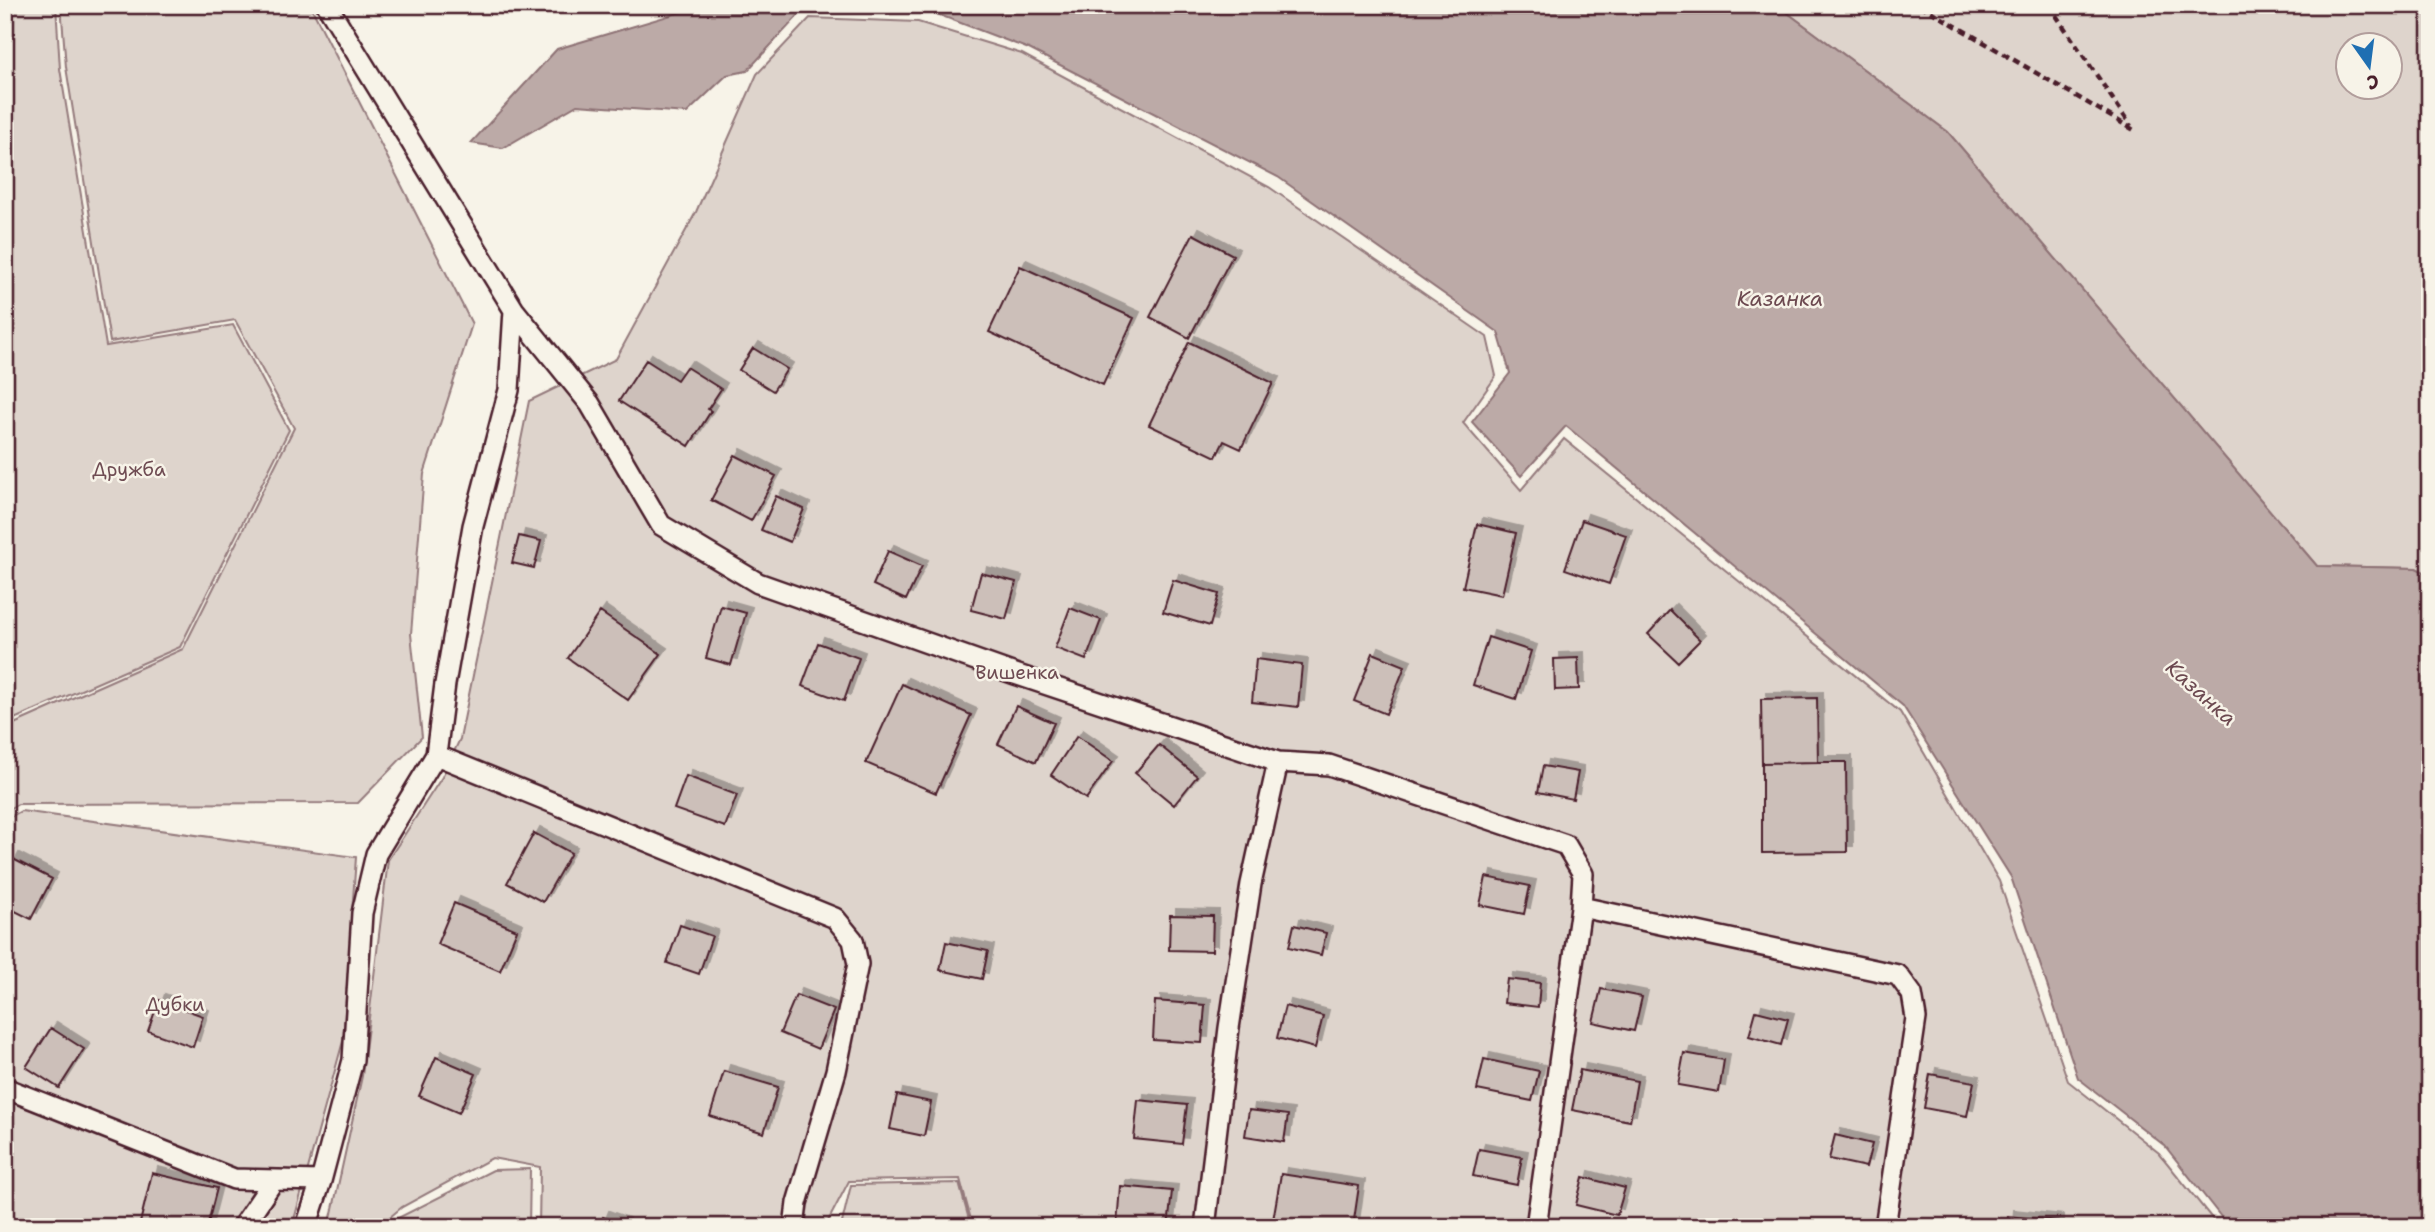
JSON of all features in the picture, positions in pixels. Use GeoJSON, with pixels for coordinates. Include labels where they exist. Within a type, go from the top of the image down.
{"type":"FeatureCollection","features":[{"type":"Feature","properties":{"kind":"lane"},"geometry":{"type":"LineString","coordinates":[[327,5],[514,310],[590,404],[662,525],[758,583],[1015,674],[1278,762],[1329,765],[1566,845],[1583,874],[1581,907],[1536,1227]]}},
{"type":"Feature","properties":{"kind":"lane"},"geometry":{"type":"LineString","coordinates":[[306,1227],[321,1181],[352,1060],[362,914],[376,855],[436,755],[444,684],[473,526],[509,390],[514,310]]}},
{"type":"Feature","properties":{"kind":"lane"},"geometry":{"type":"LineString","coordinates":[[436,755],[835,918],[853,940],[858,964],[836,1072],[797,1203],[794,1227]]}},
{"type":"Feature","properties":{"kind":"lane"},"geometry":{"type":"LineString","coordinates":[[1205,1227],[1229,1028],[1251,884],[1278,762]]}},
{"type":"Feature","properties":{"kind":"lane"},"geometry":{"type":"LineString","coordinates":[[1581,907],[1898,975],[1912,994],[1916,1018],[1885,1227]]}},
{"type":"Feature","properties":{"kind":"lane"},"geometry":{"type":"LineString","coordinates":[[5,1088],[234,1179],[321,1181]]}},
{"type":"Feature","properties":{"kind":"lane"},"geometry":{"type":"LineString","coordinates":[[242,1227],[274,1180]]}},
{"type":"Feature","properties":{"kind":"path"},"geometry":{"type":"LineString","coordinates":[[1920,5],[2134,130],[2049,5]]}},
{"type":"Feature","properties":{"kind":"green space","name":"Дружба"},"geometry":{"type":"Polygon","coordinates":[[[5,5],[56,5],[60,69],[106,346],[233,325],[289,430],[180,647],[5,723],[5,5]]]}},
{"type":"Feature","properties":{"kind":"green space"},"geometry":{"type":"Polygon","coordinates":[[[61,5],[310,5],[472,324],[424,474],[411,634],[422,737],[358,803],[18,804],[5,811],[5,728],[183,649],[294,428],[235,320],[110,342],[66,67],[61,5]]]}},
{"type":"Feature","properties":{"kind":"green space"},"geometry":{"type":"Polygon","coordinates":[[[1777,5],[2430,5],[2430,575],[2416,568],[2317,566],[1948,132],[1777,5]]]}},
{"type":"Feature","properties":{"kind":"green space","name":"Вишенка"},"geometry":{"type":"Polygon","coordinates":[[[810,18],[918,22],[1022,54],[1269,187],[1487,337],[1496,376],[1463,423],[1521,490],[1564,439],[1900,712],[1999,881],[2068,1081],[2159,1153],[2219,1227],[973,1227],[960,1179],[849,1181],[825,1227],[539,1227],[540,1167],[492,1158],[402,1207],[378,1227],[329,1227],[362,1076],[388,860],[442,777],[460,739],[529,401],[616,359],[696,212],[757,74],[810,18]]]}},
{"type":"Feature","properties":{"kind":"green space","name":"Дубки"},"geometry":{"type":"Polygon","coordinates":[[[21,811],[356,857],[343,1041],[292,1227],[5,1227],[5,820],[21,811]]]}},
{"type":"Feature","properties":{"kind":"green space"},"geometry":{"type":"Polygon","coordinates":[[[530,1169],[529,1227],[388,1227],[394,1220],[493,1170],[530,1169]]]}},
{"type":"Feature","properties":{"kind":"green space"},"geometry":{"type":"Polygon","coordinates":[[[959,1183],[971,1227],[841,1227],[851,1185],[959,1183]]]}},
{"type":"Feature","properties":{"kind":"water","name":"Казанка"},"geometry":{"type":"Polygon","coordinates":[[[688,5],[1777,5],[1948,132],[2317,566],[2416,568],[2430,575],[2430,1227],[2229,1227],[2165,1146],[2078,1078],[2011,877],[1903,706],[1566,426],[1521,476],[1472,422],[1510,373],[1498,332],[1278,177],[1029,49],[916,6],[806,7],[747,71],[727,75],[687,113],[577,105],[503,148],[471,143],[557,49],[685,11],[688,5]]]}},
{"type":"Feature","properties":{"kind":"building"},"geometry":{"type":"Polygon","coordinates":[[[1193,234],[1233,255],[1189,338],[1150,317],[1193,234]]]}},
{"type":"Feature","properties":{"kind":"building"},"geometry":{"type":"Polygon","coordinates":[[[1020,266],[1134,318],[1103,385],[989,332],[1020,266]]]}},
{"type":"Feature","properties":{"kind":"building"},"geometry":{"type":"Polygon","coordinates":[[[1189,342],[1273,383],[1241,449],[1224,441],[1216,457],[1149,425],[1189,342]]]}},
{"type":"Feature","properties":{"kind":"building"},"geometry":{"type":"Polygon","coordinates":[[[753,348],[787,369],[773,391],[739,370],[753,348]]]}},
{"type":"Feature","properties":{"kind":"building"},"geometry":{"type":"Polygon","coordinates":[[[646,360],[677,380],[686,367],[721,389],[689,446],[619,401],[646,360]]]}},
{"type":"Feature","properties":{"kind":"building"},"geometry":{"type":"Polygon","coordinates":[[[735,455],[776,476],[751,521],[711,500],[735,455]]]}},
{"type":"Feature","properties":{"kind":"building"},"geometry":{"type":"Polygon","coordinates":[[[776,496],[804,509],[790,542],[761,530],[776,496]]]}},
{"type":"Feature","properties":{"kind":"building"},"geometry":{"type":"Polygon","coordinates":[[[1582,520],[1626,535],[1609,584],[1565,569],[1582,520]]]}},
{"type":"Feature","properties":{"kind":"building"},"geometry":{"type":"Polygon","coordinates":[[[1477,524],[1516,533],[1502,595],[1463,587],[1477,524]]]}},
{"type":"Feature","properties":{"kind":"building"},"geometry":{"type":"Polygon","coordinates":[[[519,536],[541,541],[534,568],[512,563],[519,536]]]}},
{"type":"Feature","properties":{"kind":"building"},"geometry":{"type":"Polygon","coordinates":[[[888,551],[922,566],[906,600],[873,585],[888,551]]]}},
{"type":"Feature","properties":{"kind":"building"},"geometry":{"type":"Polygon","coordinates":[[[981,573],[1016,582],[1006,619],[971,610],[981,573]]]}},
{"type":"Feature","properties":{"kind":"building"},"geometry":{"type":"Polygon","coordinates":[[[1173,580],[1219,594],[1210,626],[1163,612],[1173,580]]]}},
{"type":"Feature","properties":{"kind":"building"},"geometry":{"type":"Polygon","coordinates":[[[721,606],[746,613],[731,665],[706,658],[721,606]]]}},
{"type":"Feature","properties":{"kind":"building"},"geometry":{"type":"Polygon","coordinates":[[[1070,608],[1101,620],[1086,660],[1055,648],[1070,608]]]}},
{"type":"Feature","properties":{"kind":"building"},"geometry":{"type":"Polygon","coordinates":[[[1670,610],[1700,640],[1678,662],[1648,634],[1670,610]]]}},
{"type":"Feature","properties":{"kind":"building"},"geometry":{"type":"Polygon","coordinates":[[[600,612],[661,654],[628,700],[568,658],[600,612]]]}},
{"type":"Feature","properties":{"kind":"building"},"geometry":{"type":"Polygon","coordinates":[[[1488,637],[1531,651],[1516,699],[1473,685],[1488,637]]]}},
{"type":"Feature","properties":{"kind":"building"},"geometry":{"type":"Polygon","coordinates":[[[818,643],[859,658],[844,701],[802,686],[818,643]]]}},
{"type":"Feature","properties":{"kind":"building"},"geometry":{"type":"Polygon","coordinates":[[[1373,653],[1405,666],[1386,714],[1354,701],[1373,653]]]}},
{"type":"Feature","properties":{"kind":"building"},"geometry":{"type":"Polygon","coordinates":[[[1578,658],[1579,689],[1555,690],[1554,659],[1578,658]]]}},
{"type":"Feature","properties":{"kind":"building"},"geometry":{"type":"Polygon","coordinates":[[[1256,659],[1302,665],[1298,707],[1252,702],[1256,659]]]}},
{"type":"Feature","properties":{"kind":"building"},"geometry":{"type":"Polygon","coordinates":[[[902,684],[971,715],[936,793],[866,763],[902,684]]]}},
{"type":"Feature","properties":{"kind":"building"},"geometry":{"type":"Polygon","coordinates":[[[1817,698],[1818,762],[1762,763],[1761,699],[1817,698]]]}},
{"type":"Feature","properties":{"kind":"building"},"geometry":{"type":"Polygon","coordinates":[[[1016,706],[1054,723],[1036,762],[998,744],[1016,706]]]}},
{"type":"Feature","properties":{"kind":"building"},"geometry":{"type":"Polygon","coordinates":[[[1077,736],[1113,761],[1086,799],[1051,775],[1077,736]]]}},
{"type":"Feature","properties":{"kind":"building"},"geometry":{"type":"Polygon","coordinates":[[[1159,745],[1197,776],[1174,805],[1135,773],[1159,745]]]}},
{"type":"Feature","properties":{"kind":"building"},"geometry":{"type":"Polygon","coordinates":[[[1846,762],[1847,852],[1762,853],[1762,763],[1846,762]]]}},
{"type":"Feature","properties":{"kind":"building"},"geometry":{"type":"Polygon","coordinates":[[[1543,766],[1578,772],[1573,799],[1538,792],[1543,766]]]}},
{"type":"Feature","properties":{"kind":"building"},"geometry":{"type":"Polygon","coordinates":[[[686,776],[737,795],[725,827],[674,809],[686,776]]]}},
{"type":"Feature","properties":{"kind":"building"},"geometry":{"type":"Polygon","coordinates":[[[534,833],[571,853],[543,902],[507,883],[534,833]]]}},
{"type":"Feature","properties":{"kind":"building"},"geometry":{"type":"Polygon","coordinates":[[[13,859],[52,879],[31,919],[5,906],[5,874],[13,859]]]}},
{"type":"Feature","properties":{"kind":"building"},"geometry":{"type":"Polygon","coordinates":[[[1486,877],[1530,886],[1524,914],[1480,905],[1486,877]]]}},
{"type":"Feature","properties":{"kind":"building"},"geometry":{"type":"Polygon","coordinates":[[[454,903],[517,930],[500,971],[437,944],[454,903]]]}},
{"type":"Feature","properties":{"kind":"building"},"geometry":{"type":"Polygon","coordinates":[[[1170,915],[1213,916],[1212,951],[1169,950],[1170,915]]]}},
{"type":"Feature","properties":{"kind":"building"},"geometry":{"type":"Polygon","coordinates":[[[680,925],[712,936],[699,974],[667,963],[680,925]]]}},
{"type":"Feature","properties":{"kind":"building"},"geometry":{"type":"Polygon","coordinates":[[[1294,925],[1326,933],[1321,955],[1289,947],[1294,925]]]}},
{"type":"Feature","properties":{"kind":"building"},"geometry":{"type":"Polygon","coordinates":[[[946,942],[988,951],[982,979],[940,970],[946,942]]]}},
{"type":"Feature","properties":{"kind":"building"},"geometry":{"type":"Polygon","coordinates":[[[1507,979],[1540,983],[1538,1007],[1504,1003],[1507,979]]]}},
{"type":"Feature","properties":{"kind":"building"},"geometry":{"type":"Polygon","coordinates":[[[1601,989],[1642,997],[1634,1031],[1593,1022],[1601,989]]]}},
{"type":"Feature","properties":{"kind":"building"},"geometry":{"type":"Polygon","coordinates":[[[796,995],[834,1010],[818,1049],[780,1033],[796,995]]]}},
{"type":"Feature","properties":{"kind":"building"},"geometry":{"type":"Polygon","coordinates":[[[159,1000],[203,1016],[193,1047],[148,1031],[159,1000]]]}},
{"type":"Feature","properties":{"kind":"building"},"geometry":{"type":"Polygon","coordinates":[[[1155,1001],[1205,1005],[1202,1043],[1153,1040],[1155,1001]]]}},
{"type":"Feature","properties":{"kind":"building"},"geometry":{"type":"Polygon","coordinates":[[[1285,1006],[1323,1016],[1315,1048],[1277,1038],[1285,1006]]]}},
{"type":"Feature","properties":{"kind":"building"},"geometry":{"type":"Polygon","coordinates":[[[1756,1011],[1788,1019],[1781,1045],[1749,1036],[1756,1011]]]}},
{"type":"Feature","properties":{"kind":"building"},"geometry":{"type":"Polygon","coordinates":[[[51,1028],[84,1049],[59,1088],[26,1067],[51,1028]]]}},
{"type":"Feature","properties":{"kind":"building"},"geometry":{"type":"Polygon","coordinates":[[[1684,1053],[1724,1060],[1719,1092],[1678,1085],[1684,1053]]]}},
{"type":"Feature","properties":{"kind":"building"},"geometry":{"type":"Polygon","coordinates":[[[436,1057],[476,1074],[459,1113],[419,1096],[436,1057]]]}},
{"type":"Feature","properties":{"kind":"building"},"geometry":{"type":"Polygon","coordinates":[[[1484,1059],[1539,1071],[1532,1101],[1477,1090],[1484,1059]]]}},
{"type":"Feature","properties":{"kind":"building"},"geometry":{"type":"Polygon","coordinates":[[[1580,1070],[1637,1081],[1630,1121],[1572,1110],[1580,1070]]]}},
{"type":"Feature","properties":{"kind":"building"},"geometry":{"type":"Polygon","coordinates":[[[724,1071],[778,1087],[764,1133],[710,1116],[724,1071]]]}},
{"type":"Feature","properties":{"kind":"building"},"geometry":{"type":"Polygon","coordinates":[[[1930,1074],[1974,1082],[1967,1116],[1924,1108],[1930,1074]]]}},
{"type":"Feature","properties":{"kind":"building"},"geometry":{"type":"Polygon","coordinates":[[[897,1095],[931,1102],[924,1136],[890,1129],[897,1095]]]}},
{"type":"Feature","properties":{"kind":"building"},"geometry":{"type":"Polygon","coordinates":[[[1138,1100],[1187,1105],[1182,1144],[1134,1139],[1138,1100]]]}},
{"type":"Feature","properties":{"kind":"building"},"geometry":{"type":"Polygon","coordinates":[[[1249,1110],[1288,1115],[1284,1142],[1245,1136],[1249,1110]]]}},
{"type":"Feature","properties":{"kind":"building"},"geometry":{"type":"Polygon","coordinates":[[[1835,1135],[1872,1144],[1866,1167],[1829,1159],[1835,1135]]]}},
{"type":"Feature","properties":{"kind":"building"},"geometry":{"type":"Polygon","coordinates":[[[1479,1149],[1522,1157],[1517,1185],[1473,1176],[1479,1149]]]}},
{"type":"Feature","properties":{"kind":"building"},"geometry":{"type":"Polygon","coordinates":[[[152,1173],[217,1188],[207,1227],[139,1227],[152,1173]]]}},
{"type":"Feature","properties":{"kind":"building"},"geometry":{"type":"Polygon","coordinates":[[[1281,1174],[1359,1186],[1353,1227],[1272,1226],[1281,1174]]]}},
{"type":"Feature","properties":{"kind":"building"},"geometry":{"type":"Polygon","coordinates":[[[1583,1177],[1625,1188],[1617,1215],[1576,1205],[1583,1177]]]}},
{"type":"Feature","properties":{"kind":"building"},"geometry":{"type":"Polygon","coordinates":[[[1120,1186],[1172,1191],[1168,1227],[1117,1225],[1120,1186]]]}},
{"type":"Feature","properties":{"kind":"building"},"geometry":{"type":"Polygon","coordinates":[[[2008,1216],[2058,1221],[2058,1227],[2007,1227],[2008,1216]]]}},
{"type":"Feature","properties":{"kind":"building"},"geometry":{"type":"Polygon","coordinates":[[[603,1217],[623,1224],[622,1227],[599,1227],[603,1217]]]}}]}
